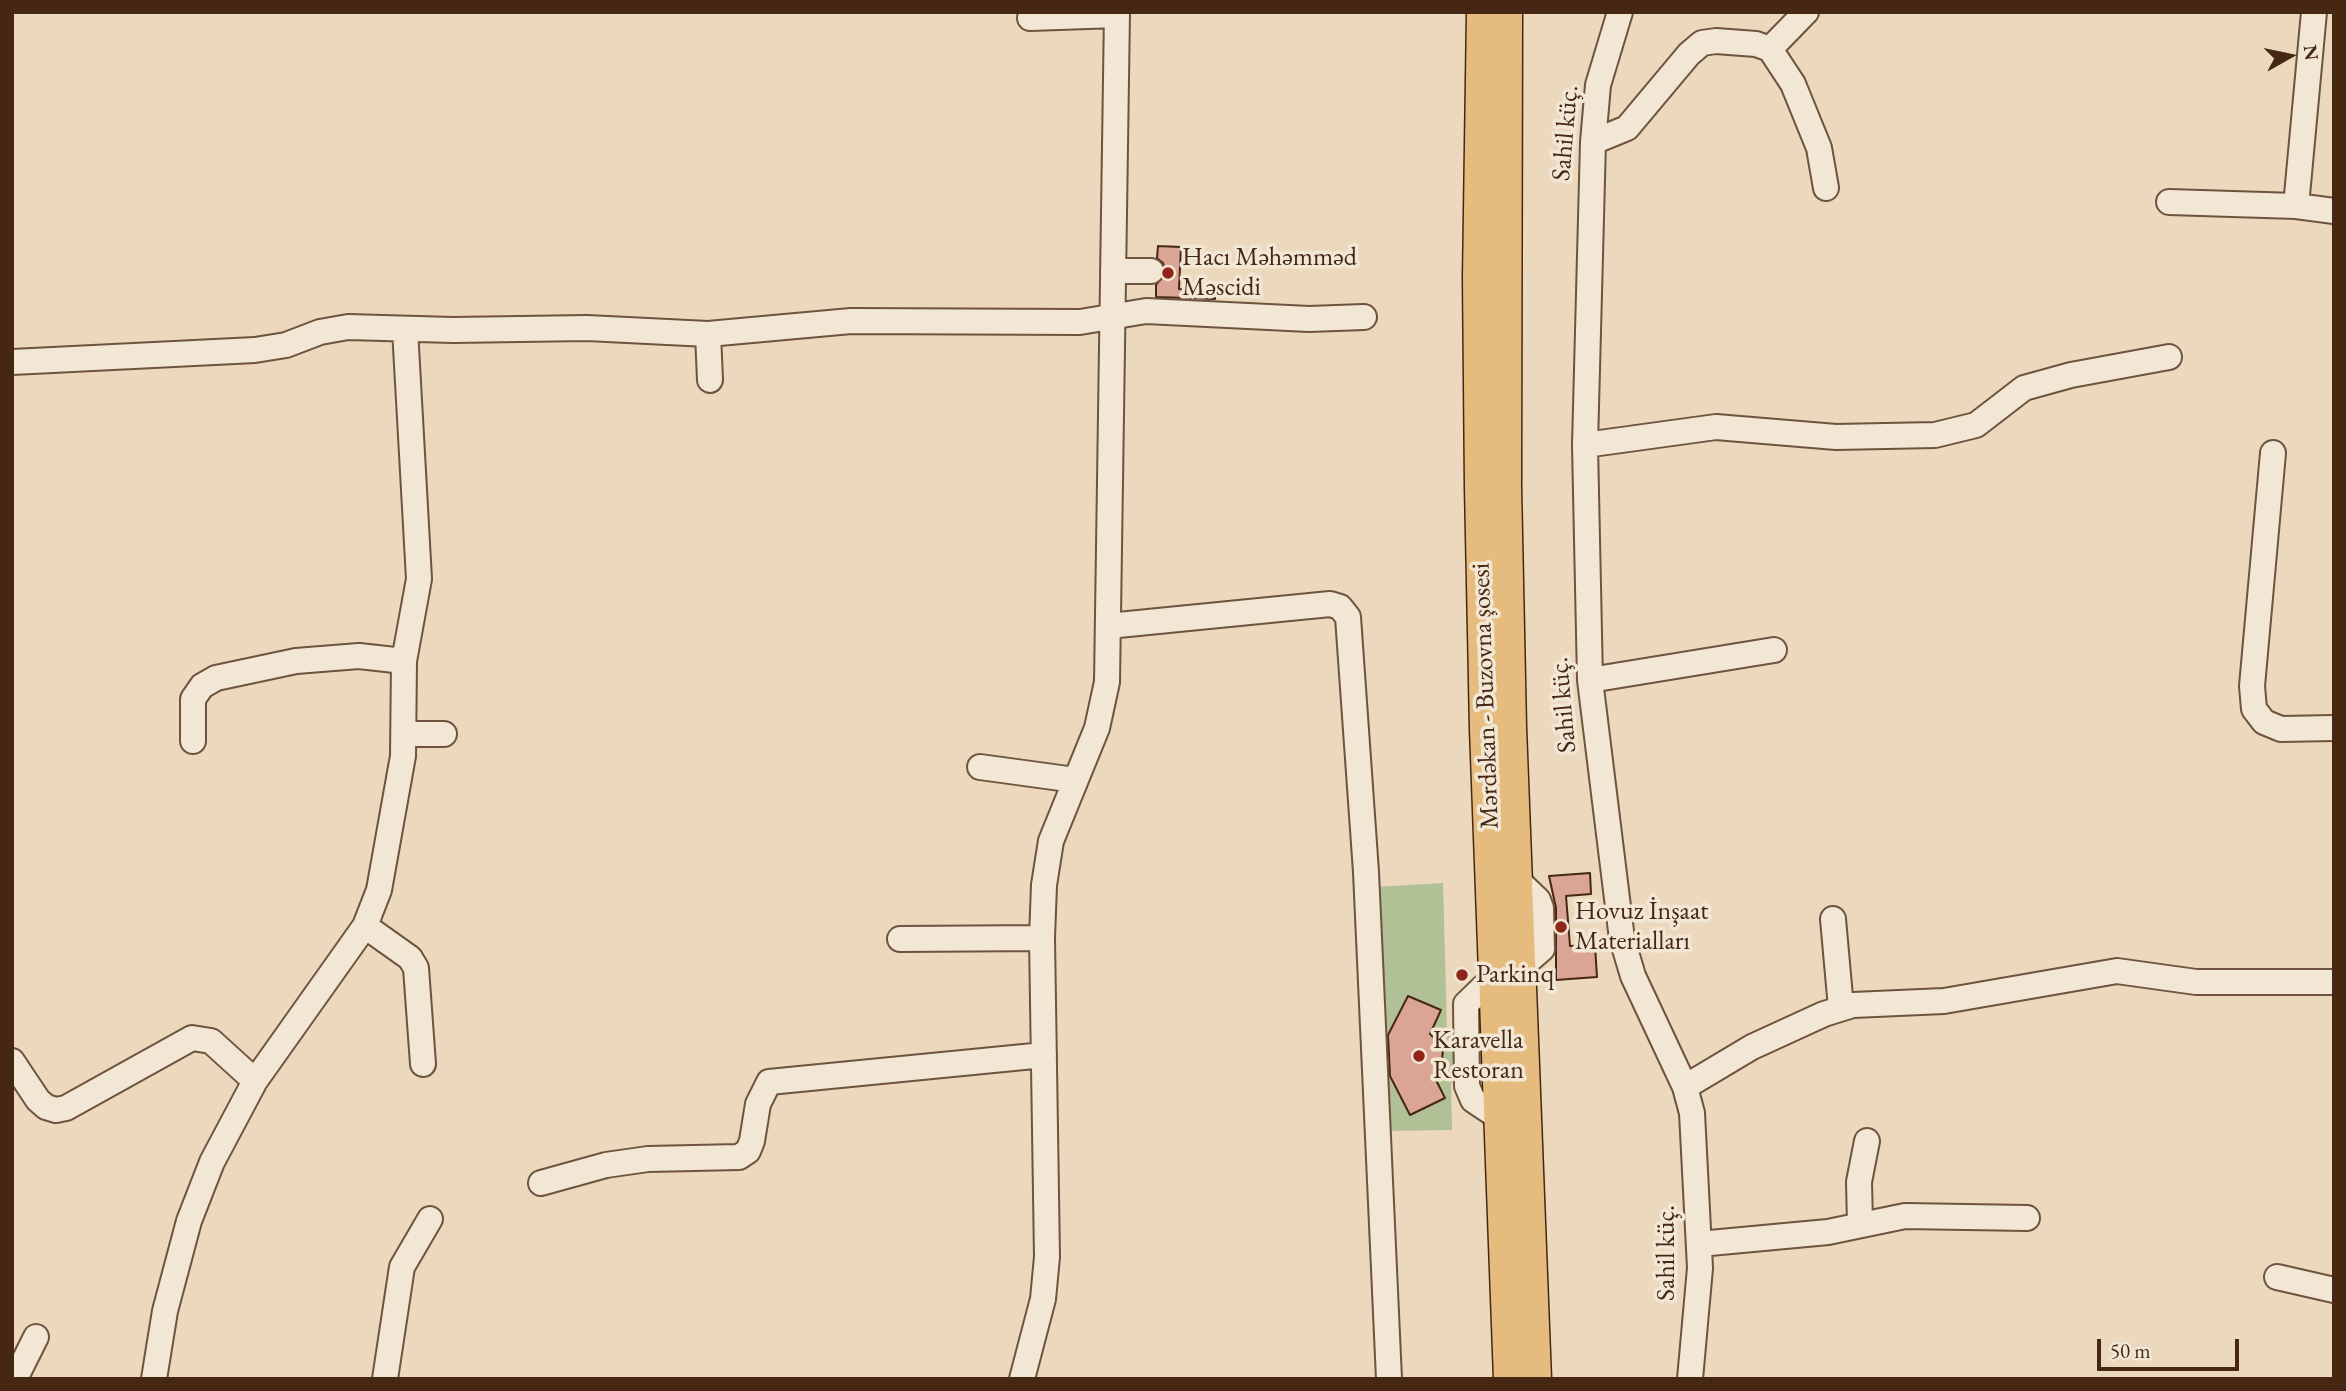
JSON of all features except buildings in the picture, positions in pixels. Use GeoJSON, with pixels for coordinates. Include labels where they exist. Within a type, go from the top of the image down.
{"type":"FeatureCollection","features":[{"type":"Feature","properties":{"kind":"main road","name":"Mərdəkan - Buzovna şosesi"},"geometry":{"type":"LineString","coordinates":[[1482,12],[1478,278],[1480,487],[1508,972],[1536,1379]]}},
{"type":"Feature","properties":{"kind":"main road","name":"Mərdəkan - Buzovna şosesi"},"geometry":{"type":"LineString","coordinates":[[1507,12],[1506,472],[1517,880],[1508,972],[1500,1118],[1509,1379]]}},
{"type":"Feature","properties":{"kind":"street","name":"Sahil küç."},"geometry":{"type":"LineString","coordinates":[[1620,12],[1598,85],[1592,142],[1585,445],[1590,680],[1622,939],[1633,976],[1685,1087],[1695,1138],[1699,1297],[1690,1379]]}},
{"type":"Feature","properties":{"kind":"street"},"geometry":{"type":"LineString","coordinates":[[1770,49],[1806,12]]}},
{"type":"Feature","properties":{"kind":"street"},"geometry":{"type":"LineString","coordinates":[[2296,206],[2314,12]]}},
{"type":"Feature","properties":{"kind":"street"},"geometry":{"type":"LineString","coordinates":[[1022,1379],[1045,1282],[1042,938],[1044,885],[1051,841],[1104,703],[1108,626],[1117,14],[1030,18]]}},
{"type":"Feature","properties":{"kind":"street"},"geometry":{"type":"LineString","coordinates":[[1592,142],[1627,128],[1689,54],[1702,43],[1716,41],[1770,49],[1793,85],[1811,125],[1819,148],[1826,188]]}},
{"type":"Feature","properties":{"kind":"street"},"geometry":{"type":"LineString","coordinates":[[2169,202],[2296,206],[2334,211]]}},
{"type":"Feature","properties":{"kind":"street"},"geometry":{"type":"LineString","coordinates":[[1113,271],[1152,271]]}},
{"type":"Feature","properties":{"kind":"street"},"geometry":{"type":"LineString","coordinates":[[12,362],[255,350],[286,345],[336,328],[587,328],[708,334],[851,321],[1067,322],[1146,311],[1309,319],[1364,317]]}},
{"type":"Feature","properties":{"kind":"street"},"geometry":{"type":"LineString","coordinates":[[154,1379],[164,1311],[193,1210],[212,1162],[255,1082],[365,926],[374,907],[383,871],[404,734],[404,661],[419,579],[405,330]]}},
{"type":"Feature","properties":{"kind":"street"},"geometry":{"type":"LineString","coordinates":[[708,334],[710,380]]}},
{"type":"Feature","properties":{"kind":"street"},"geometry":{"type":"LineString","coordinates":[[1585,445],[1716,427],[1836,437],[1935,435],[1976,425],[2024,388],[2071,375],[2169,357]]}},
{"type":"Feature","properties":{"kind":"street"},"geometry":{"type":"LineString","coordinates":[[2273,453],[2252,686],[2254,709],[2264,722],[2281,729],[2334,728]]}},
{"type":"Feature","properties":{"kind":"street"},"geometry":{"type":"LineString","coordinates":[[1108,626],[1330,604],[1340,607],[1348,617],[1366,872],[1389,1379]]}},
{"type":"Feature","properties":{"kind":"street"},"geometry":{"type":"LineString","coordinates":[[1590,680],[1774,650]]}},
{"type":"Feature","properties":{"kind":"street"},"geometry":{"type":"LineString","coordinates":[[193,741],[193,699],[202,686],[216,678],[296,660],[359,656],[404,661]]}},
{"type":"Feature","properties":{"kind":"street"},"geometry":{"type":"LineString","coordinates":[[404,734],[444,734]]}},
{"type":"Feature","properties":{"kind":"street"},"geometry":{"type":"LineString","coordinates":[[980,767],[1075,780]]}},
{"type":"Feature","properties":{"kind":"street"},"geometry":{"type":"LineString","coordinates":[[1833,919],[1841,1007]]}},
{"type":"Feature","properties":{"kind":"street"},"geometry":{"type":"LineString","coordinates":[[365,926],[410,958],[416,968],[423,1064]]}},
{"type":"Feature","properties":{"kind":"street"},"geometry":{"type":"LineString","coordinates":[[900,939],[1042,938]]}},
{"type":"Feature","properties":{"kind":"street"},"geometry":{"type":"LineString","coordinates":[[1685,1087],[1752,1047],[1841,1007],[1870,1003],[1944,1001],[2117,971],[2196,982],[2334,982]]}},
{"type":"Feature","properties":{"kind":"street"},"geometry":{"type":"LineString","coordinates":[[12,1061],[38,1100],[46,1107],[56,1110],[66,1108],[192,1038],[211,1041],[255,1082]]}},
{"type":"Feature","properties":{"kind":"street"},"geometry":{"type":"LineString","coordinates":[[541,1183],[606,1165],[648,1159],[739,1157],[747,1151],[752,1141],[758,1104],[769,1082],[1044,1055]]}},
{"type":"Feature","properties":{"kind":"street"},"geometry":{"type":"LineString","coordinates":[[1860,1224],[1859,1182],[1867,1141]]}},
{"type":"Feature","properties":{"kind":"street"},"geometry":{"type":"LineString","coordinates":[[1699,1244],[1828,1232],[1905,1216],[2027,1218]]}},
{"type":"Feature","properties":{"kind":"street"},"geometry":{"type":"LineString","coordinates":[[385,1379],[402,1267],[430,1219]]}},
{"type":"Feature","properties":{"kind":"street"},"geometry":{"type":"LineString","coordinates":[[2277,1277],[2334,1290]]}},
{"type":"Feature","properties":{"kind":"street"},"geometry":{"type":"LineString","coordinates":[[15,1379],[36,1337]]}},
{"type":"Feature","properties":{"kind":"green space"},"geometry":{"type":"Polygon","coordinates":[[[1443,883],[1447,1030],[1456,1043],[1457,1073],[1451,1084],[1452,1130],[1384,1131],[1376,887],[1443,883]]]}},
{"type":"Feature","properties":{"kind":"place","name":"Hacı Məhəmməd Məscidi"},"geometry":{"type":"Point","coordinates":[1168,273]}},
{"type":"Feature","properties":{"kind":"place","name":"Hovuz İnşaat Materialları"},"geometry":{"type":"Point","coordinates":[1561,927]}},
{"type":"Feature","properties":{"kind":"place","name":"Parkinq"},"geometry":{"type":"Point","coordinates":[1462,975]}},
{"type":"Feature","properties":{"kind":"place","name":"Karavella Restoran"},"geometry":{"type":"Point","coordinates":[1419,1056]}}]}
